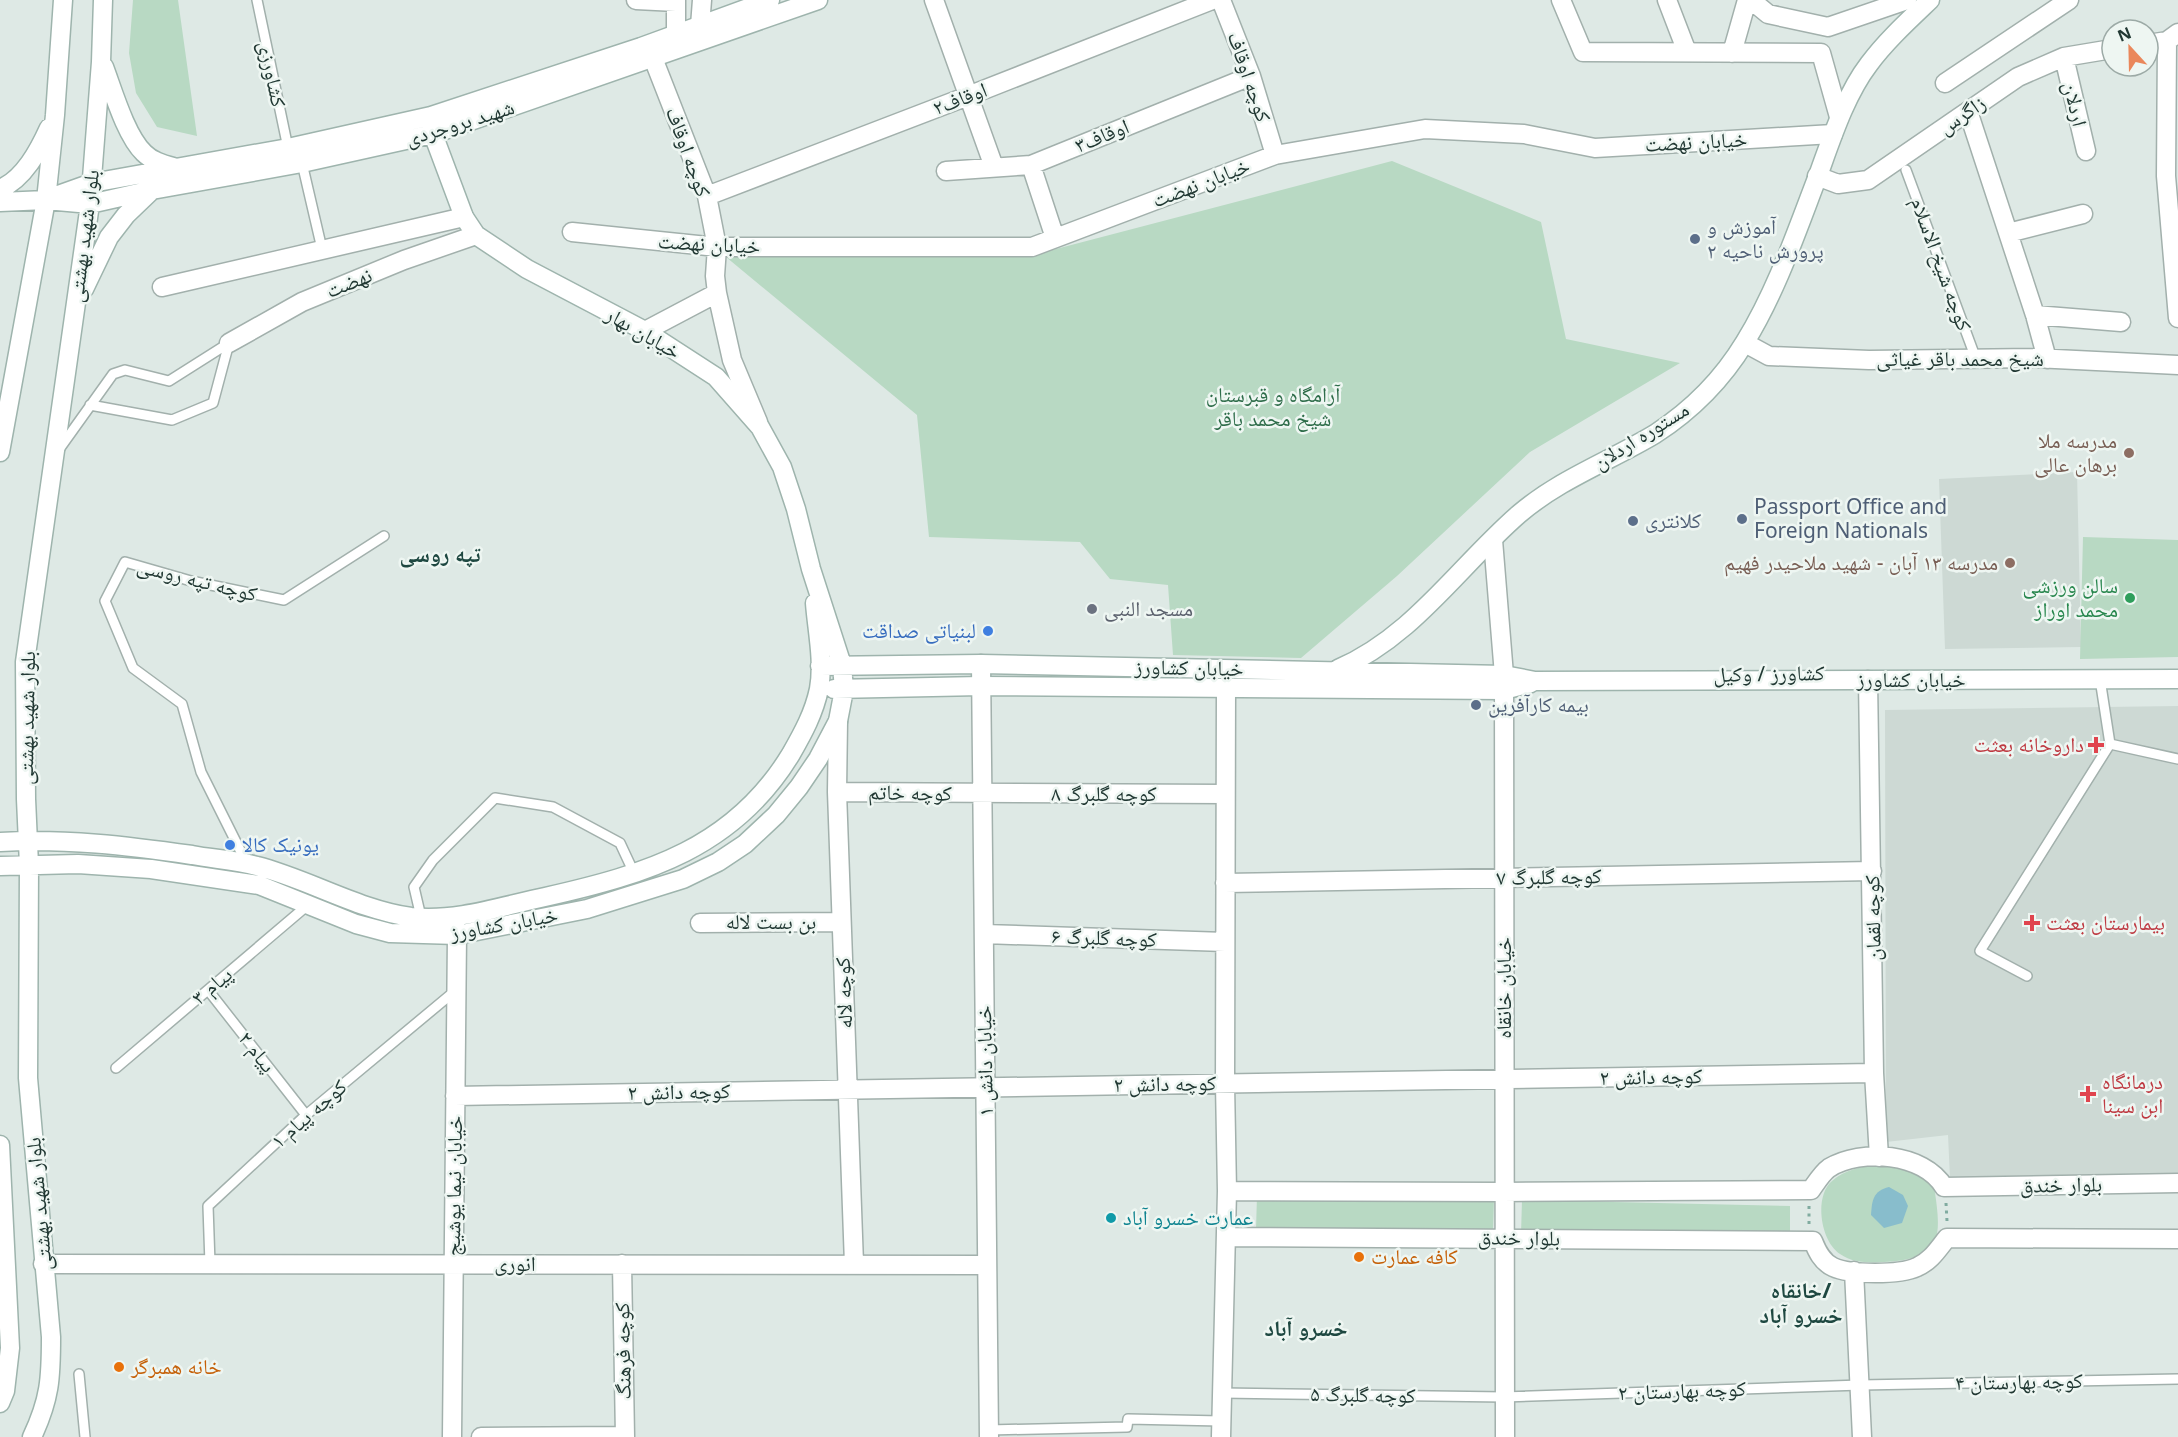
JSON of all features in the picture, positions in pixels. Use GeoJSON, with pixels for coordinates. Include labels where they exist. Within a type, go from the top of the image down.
{"type":"FeatureCollection","features":[{"type":"Feature","properties":{"kind":"street","name":"بلوار شهید بهشتی"},"geometry":{"type":"LineString","coordinates":[[1,446],[46,200],[63,0]]}},
{"type":"Feature","properties":{"kind":"street","name":"بلوار شهید بهشتی"},"geometry":{"type":"LineString","coordinates":[[32,1437],[43,1412],[51,1380],[51,1337],[28,1078],[29,865],[25,662],[90,204],[101,62],[102,0]]}},
{"type":"Feature","properties":{"kind":"street"},"geometry":{"type":"LineString","coordinates":[[636,0],[676,1],[676,34]]}},
{"type":"Feature","properties":{"kind":"street"},"geometry":{"type":"LineString","coordinates":[[700,26],[702,0]]}},
{"type":"Feature","properties":{"kind":"street","name":"شهید بروجردی"},"geometry":{"type":"LineString","coordinates":[[46,200],[92,183],[288,148],[431,116],[700,26],[770,0]]}},
{"type":"Feature","properties":{"kind":"street","name":"شهید بروجردی"},"geometry":{"type":"LineString","coordinates":[[46,200],[90,204],[302,163],[433,134],[818,0]]}},
{"type":"Feature","properties":{"kind":"street"},"geometry":{"type":"LineString","coordinates":[[934,0],[994,167]]}},
{"type":"Feature","properties":{"kind":"street","name":"اوقاف۲"},"geometry":{"type":"LineString","coordinates":[[707,196],[1212,0]]}},
{"type":"Feature","properties":{"kind":"street","name":"کوچه اوقاف"},"geometry":{"type":"LineString","coordinates":[[1221,0],[1251,76],[1275,155]]}},
{"type":"Feature","properties":{"kind":"street"},"geometry":{"type":"LineString","coordinates":[[1562,0],[1583,52],[1821,52],[1836,125]]}},
{"type":"Feature","properties":{"kind":"street"},"geometry":{"type":"LineString","coordinates":[[1666,0],[1687,52]]}},
{"type":"Feature","properties":{"kind":"street"},"geometry":{"type":"LineString","coordinates":[[1732,52],[1749,0],[1768,14],[1828,27],[1907,0]]}},
{"type":"Feature","properties":{"kind":"street","name":"مستوره اردلان"},"geometry":{"type":"LineString","coordinates":[[1332,672],[1362,659],[1417,616],[1519,514],[1548,492],[1654,434],[1688,410],[1718,382],[1745,343],[1772,293],[1836,125],[1869,64],[1930,0]]}},
{"type":"Feature","properties":{"kind":"street"},"geometry":{"type":"LineString","coordinates":[[1945,83],[2069,0]]}},
{"type":"Feature","properties":{"kind":"street"},"geometry":{"type":"LineString","coordinates":[[2172,37],[2166,176],[2178,318]]}},
{"type":"Feature","properties":{"kind":"street","name":"زاگرس"},"geometry":{"type":"LineString","coordinates":[[1817,176],[1838,184],[1868,180],[2018,77],[2064,57],[2100,51]]}},
{"type":"Feature","properties":{"kind":"street","name":"اردلان"},"geometry":{"type":"LineString","coordinates":[[2064,57],[2086,151]]}},
{"type":"Feature","properties":{"kind":"street","name":"کوچه اوقاف"},"geometry":{"type":"LineString","coordinates":[[653,58],[707,196],[717,247],[715,276],[717,292],[732,360],[760,427]]}},
{"type":"Feature","properties":{"kind":"street"},"geometry":{"type":"LineString","coordinates":[[101,62],[134,141],[144,154],[158,163],[175,168]]}},
{"type":"Feature","properties":{"kind":"street","name":"اوقاف۳"},"geometry":{"type":"LineString","coordinates":[[946,171],[1031,165],[1251,76]]}},
{"type":"Feature","properties":{"kind":"street"},"geometry":{"type":"LineString","coordinates":[[1968,111],[2035,315],[2047,359]]}},
{"type":"Feature","properties":{"kind":"street"},"geometry":{"type":"LineString","coordinates":[[0,189],[6,187],[25,170],[39,150],[55,115]]}},
{"type":"Feature","properties":{"kind":"street","name":"خیابان بهار"},"geometry":{"type":"LineString","coordinates":[[431,116],[433,134],[464,217],[476,235],[527,269],[645,331],[716,376],[760,427],[782,467],[842,665]]}},
{"type":"Feature","properties":{"kind":"street","name":"خیابان نهضت"},"geometry":{"type":"LineString","coordinates":[[572,232],[717,247],[1032,247],[1275,155],[1425,129],[1524,135],[1595,148],[1836,125]]}},
{"type":"Feature","properties":{"kind":"street"},"geometry":{"type":"LineString","coordinates":[[1031,165],[1055,238]]}},
{"type":"Feature","properties":{"kind":"street"},"geometry":{"type":"LineString","coordinates":[[75,313],[86,283],[109,237],[126,214],[153,190]]}},
{"type":"Feature","properties":{"kind":"street"},"geometry":{"type":"LineString","coordinates":[[0,202],[46,200]]}},
{"type":"Feature","properties":{"kind":"street"},"geometry":{"type":"LineString","coordinates":[[2008,233],[2083,214]]}},
{"type":"Feature","properties":{"kind":"street"},"geometry":{"type":"LineString","coordinates":[[162,286],[464,217]]}},
{"type":"Feature","properties":{"kind":"street","name":"نهضت"},"geometry":{"type":"LineString","coordinates":[[229,343],[302,302],[405,260],[476,235]]}},
{"type":"Feature","properties":{"kind":"street"},"geometry":{"type":"LineString","coordinates":[[645,331],[717,292]]}},
{"type":"Feature","properties":{"kind":"street"},"geometry":{"type":"LineString","coordinates":[[2035,315],[2121,322]]}},
{"type":"Feature","properties":{"kind":"street","name":"شیخ محمد باقر غیاثی"},"geometry":{"type":"LineString","coordinates":[[1745,343],[1770,356],[1869,360],[2047,359],[2178,365]]}},
{"type":"Feature","properties":{"kind":"street"},"geometry":{"type":"LineString","coordinates":[[0,390],[1,446]]}},
{"type":"Feature","properties":{"kind":"street","name":"خیابان خانقاه"},"geometry":{"type":"LineString","coordinates":[[1493,540],[1504,679],[1504,1437]]}},
{"type":"Feature","properties":{"kind":"street","name":"خیابان بهار"},"geometry":{"type":"LineString","coordinates":[[812,569],[820,666]]}},
{"type":"Feature","properties":{"kind":"street","name":"کشاورز / وکیل"},"geometry":{"type":"LineString","coordinates":[[1362,659],[1437,673],[1504,679],[2178,670]]}},
{"type":"Feature","properties":{"kind":"street","name":"خیابان کشاورز"},"geometry":{"type":"LineString","coordinates":[[0,842],[28,840],[113,845],[247,864],[297,878],[385,912],[421,917],[454,916],[567,892],[670,860],[715,836],[750,807],[780,773],[807,728],[819,688],[820,666],[981,664],[1332,672],[1535,681],[2178,679]]}},
{"type":"Feature","properties":{"kind":"street","name":"خیابان دانش ۱"},"geometry":{"type":"LineString","coordinates":[[981,664],[989,1434]]}},
{"type":"Feature","properties":{"kind":"street","name":"خیابان کشاورز"},"geometry":{"type":"LineString","coordinates":[[0,866],[78,864],[151,869],[259,885],[356,924],[390,933],[457,935],[587,909],[683,879],[718,862],[745,844],[776,815],[818,759],[838,722],[844,690],[842,665]]}},
{"type":"Feature","properties":{"kind":"street","name":"خیابان کشاورز"},"geometry":{"type":"LineString","coordinates":[[819,688],[844,690],[981,686],[1226,688],[1504,679]]}},
{"type":"Feature","properties":{"kind":"street","name":"کوچه لقمان"},"geometry":{"type":"LineString","coordinates":[[1868,680],[1874,1073],[1879,1157]]}},
{"type":"Feature","properties":{"kind":"street"},"geometry":{"type":"LineString","coordinates":[[1221,1429],[1227,1191],[1224,1084],[1226,688]]}},
{"type":"Feature","properties":{"kind":"street","name":"کوچه لاله"},"geometry":{"type":"LineString","coordinates":[[838,722],[837,792],[854,1264]]}},
{"type":"Feature","properties":{"kind":"street","name":"کوچه خاتم"},"geometry":{"type":"LineString","coordinates":[[837,792],[982,794]]}},
{"type":"Feature","properties":{"kind":"street","name":"کوچه گلبرگ ۸"},"geometry":{"type":"LineString","coordinates":[[982,794],[1225,794]]}},
{"type":"Feature","properties":{"kind":"street","name":"کوچه گلبرگ ۷"},"geometry":{"type":"LineString","coordinates":[[1225,883],[1872,871]]}},
{"type":"Feature","properties":{"kind":"street","name":"خیابان نیما یوشیج"},"geometry":{"type":"LineString","coordinates":[[452,1437],[457,989],[457,935],[454,916]]}},
{"type":"Feature","properties":{"kind":"street","name":"بن بست لاله"},"geometry":{"type":"LineString","coordinates":[[700,923],[841,922]]}},
{"type":"Feature","properties":{"kind":"street","name":"کوچه گلبرگ ۶"},"geometry":{"type":"LineString","coordinates":[[984,934],[1225,942]]}},
{"type":"Feature","properties":{"kind":"street","name":"کوچه دانش ۲"},"geometry":{"type":"LineString","coordinates":[[455,1096],[1874,1073]]}},
{"type":"Feature","properties":{"kind":"street","name":"بلوار شهید بهشتی"},"geometry":{"type":"LineString","coordinates":[[0,1145],[5,1329],[10,1348],[5,1391],[0,1403]]}},
{"type":"Feature","properties":{"kind":"street"},"geometry":{"type":"LineString","coordinates":[[1227,1191],[1811,1190],[1828,1169],[1846,1162],[1879,1157],[1904,1159],[1923,1165],[1938,1176],[1944,1187]]}},
{"type":"Feature","properties":{"kind":"street","name":"بلوار خندق"},"geometry":{"type":"LineString","coordinates":[[1944,1187],[2178,1183]]}},
{"type":"Feature","properties":{"kind":"street","name":"بلوار خندق"},"geometry":{"type":"LineString","coordinates":[[1226,1236],[1813,1241]]}},
{"type":"Feature","properties":{"kind":"street"},"geometry":{"type":"LineString","coordinates":[[1813,1241],[1819,1256],[1833,1267],[1878,1273],[1916,1268],[1934,1256],[1947,1238],[2178,1239]]}},
{"type":"Feature","properties":{"kind":"street","name":"انوری"},"geometry":{"type":"LineString","coordinates":[[43,1263],[987,1264]]}},
{"type":"Feature","properties":{"kind":"street","name":"کوچه فرهنگ"},"geometry":{"type":"LineString","coordinates":[[622,1264],[625,1437]]}},
{"type":"Feature","properties":{"kind":"street"},"geometry":{"type":"LineString","coordinates":[[1854,1271],[1862,1437]]}},
{"type":"Feature","properties":{"kind":"street"},"geometry":{"type":"LineString","coordinates":[[481,1437],[625,1437]]}},
{"type":"Feature","properties":{"kind":"lane","name":"کشاورزی"},"geometry":{"type":"LineString","coordinates":[[257,0],[288,148]]}},
{"type":"Feature","properties":{"kind":"lane","name":"نهضت"},"geometry":{"type":"LineString","coordinates":[[302,163],[322,249]]}},
{"type":"Feature","properties":{"kind":"lane","name":"کوچه شیخ الاسلام"},"geometry":{"type":"LineString","coordinates":[[1906,170],[1976,359]]}},
{"type":"Feature","properties":{"kind":"lane"},"geometry":{"type":"LineString","coordinates":[[90,405],[172,420],[213,403],[229,343]]}},
{"type":"Feature","properties":{"kind":"lane"},"geometry":{"type":"LineString","coordinates":[[53,457],[113,374],[125,370],[169,381],[229,343]]}},
{"type":"Feature","properties":{"kind":"lane","name":"کوچه تپه روسی"},"geometry":{"type":"LineString","coordinates":[[247,864],[201,772],[182,704],[133,668],[105,601],[125,562],[191,581],[284,600],[384,536]]}},
{"type":"Feature","properties":{"kind":"lane"},"geometry":{"type":"LineString","coordinates":[[2027,976],[1980,951],[2110,744],[2100,679]]}},
{"type":"Feature","properties":{"kind":"lane"},"geometry":{"type":"LineString","coordinates":[[2110,744],[2178,759]]}},
{"type":"Feature","properties":{"kind":"lane"},"geometry":{"type":"LineString","coordinates":[[421,917],[414,886],[433,860],[495,798],[554,807],[620,843],[634,873]]}},
{"type":"Feature","properties":{"kind":"lane","name":"پیام ۳"},"geometry":{"type":"LineString","coordinates":[[116,1068],[309,904]]}},
{"type":"Feature","properties":{"kind":"lane","name":"کوچه پیام ۱"},"geometry":{"type":"LineString","coordinates":[[210,1264],[208,1206],[306,1114],[457,989]]}},
{"type":"Feature","properties":{"kind":"lane","name":"پیام ۲"},"geometry":{"type":"LineString","coordinates":[[208,990],[306,1114]]}},
{"type":"Feature","properties":{"kind":"lane"},"geometry":{"type":"LineString","coordinates":[[79,1374],[85,1437]]}},
{"type":"Feature","properties":{"kind":"lane","name":"کوچه بهارستان ۴"},"geometry":{"type":"LineString","coordinates":[[1861,1385],[2178,1379]]}},
{"type":"Feature","properties":{"kind":"lane","name":"کوچه بهارستان ۲"},"geometry":{"type":"LineString","coordinates":[[1504,1397],[1861,1385]]}},
{"type":"Feature","properties":{"kind":"lane","name":"کوچه گلبرگ ۵"},"geometry":{"type":"LineString","coordinates":[[1222,1393],[1504,1397]]}},
{"type":"Feature","properties":{"kind":"lane"},"geometry":{"type":"LineString","coordinates":[[989,1434],[1127,1427],[1128,1419],[1221,1429]]}},
{"type":"Feature","properties":{"kind":"path"},"geometry":{"type":"LineString","coordinates":[[1944,1187],[1947,1238]]}},
{"type":"Feature","properties":{"kind":"path"},"geometry":{"type":"LineString","coordinates":[[1811,1190],[1808,1218],[1813,1241]]}},
{"type":"Feature","properties":{"kind":"shaded area","name":"مدرسه ۱۳ آبان - شهید ملاحیدر فهیم"},"geometry":{"type":"Polygon","coordinates":[[[2077,472],[2081,647],[1945,649],[1939,479],[2077,472]]]}},
{"type":"Feature","properties":{"kind":"shaded area","name":"بیمارستان بعثت"},"geometry":{"type":"Polygon","coordinates":[[[2178,706],[2178,1176],[1950,1178],[1948,1135],[1886,1142],[1885,710],[2178,706]]]}},
{"type":"Feature","properties":{"kind":"green space"},"geometry":{"type":"Polygon","coordinates":[[[133,0],[178,0],[197,136],[157,127],[136,93],[129,53],[133,0]]]}},
{"type":"Feature","properties":{"kind":"green space","name":"آرامگاه و قبرستان شیخ محمد باقر"},"geometry":{"type":"Polygon","coordinates":[[[1392,161],[1541,222],[1566,339],[1680,363],[1530,452],[1397,576],[1301,658],[1173,655],[1168,585],[1110,579],[1080,542],[929,537],[917,415],[726,257],[1033,255],[1392,161]]]}},
{"type":"Feature","properties":{"kind":"green space","name":"سالن ورزشی محمد اوراز"},"geometry":{"type":"Polygon","coordinates":[[[2083,537],[2178,540],[2178,657],[2080,659],[2083,537]]]}},
{"type":"Feature","properties":{"kind":"green space"},"geometry":{"type":"Polygon","coordinates":[[[1879,1164],[1919,1174],[1934,1186],[1938,1219],[1937,1232],[1928,1250],[1918,1256],[1884,1262],[1856,1261],[1840,1254],[1828,1239],[1821,1207],[1826,1188],[1842,1174],[1879,1164]]]}},
{"type":"Feature","properties":{"kind":"green space"},"geometry":{"type":"Polygon","coordinates":[[[1257,1195],[1494,1198],[1493,1233],[1256,1230],[1257,1195]]]}},
{"type":"Feature","properties":{"kind":"green space"},"geometry":{"type":"Polygon","coordinates":[[[1522,1200],[1790,1206],[1790,1240],[1521,1234],[1522,1200]]]}},
{"type":"Feature","properties":{"kind":"water"},"geometry":{"type":"Polygon","coordinates":[[[1889,1187],[1903,1195],[1908,1206],[1902,1223],[1884,1228],[1871,1215],[1872,1205],[1874,1197],[1889,1187]]]}},
{"type":"Feature","properties":{"kind":"place","name":"آموزش و پرورش ناحیه ۲"},"geometry":{"type":"Point","coordinates":[1695,239]}},
{"type":"Feature","properties":{"kind":"place","name":"مدرسه ملا برهان عالی"},"geometry":{"type":"Point","coordinates":[2129,453]}},
{"type":"Feature","properties":{"kind":"place","name":"Passport Office and Foreign Nationals"},"geometry":{"type":"Point","coordinates":[1742,519]}},
{"type":"Feature","properties":{"kind":"place","name":"کلانتری"},"geometry":{"type":"Point","coordinates":[1633,521]}},
{"type":"Feature","properties":{"kind":"place","name":"مدرسه ۱۳ آبان - شهید ملاحیدر فهیم"},"geometry":{"type":"Point","coordinates":[2010,563]}},
{"type":"Feature","properties":{"kind":"place","name":"سالن ورزشی محمد اوراز"},"geometry":{"type":"Point","coordinates":[2130,598]}},
{"type":"Feature","properties":{"kind":"place","name":"مسجد النبی"},"geometry":{"type":"Point","coordinates":[1092,609]}},
{"type":"Feature","properties":{"kind":"place","name":"لبنیاتی ‌صداقت"},"geometry":{"type":"Point","coordinates":[988,631]}},
{"type":"Feature","properties":{"kind":"place","name":"بیمه کارآفرین"},"geometry":{"type":"Point","coordinates":[1476,705]}},
{"type":"Feature","properties":{"kind":"place","name":"داروخانه بعثت"},"geometry":{"type":"Point","coordinates":[2096,745]}},
{"type":"Feature","properties":{"kind":"place","name":"یونیک کالا"},"geometry":{"type":"Point","coordinates":[230,845]}},
{"type":"Feature","properties":{"kind":"place","name":"بیمارستان بعثت"},"geometry":{"type":"Point","coordinates":[2032,923]}},
{"type":"Feature","properties":{"kind":"place","name":"درمانگاه ابن سینا"},"geometry":{"type":"Point","coordinates":[2088,1094]}},
{"type":"Feature","properties":{"kind":"place","name":"عمارت خسرو آباد"},"geometry":{"type":"Point","coordinates":[1111,1218]}},
{"type":"Feature","properties":{"kind":"place","name":"کافه عمارت"},"geometry":{"type":"Point","coordinates":[1359,1257]}},
{"type":"Feature","properties":{"kind":"place","name":"خانه همبرگر"},"geometry":{"type":"Point","coordinates":[119,1367]}},
{"type":"Feature","properties":{"kind":"district","name":"تپه روسی"},"geometry":{"type":"Point","coordinates":[440,554]}},
{"type":"Feature","properties":{"kind":"district","name":"خانقاه/ خسرو آباد"},"geometry":{"type":"Point","coordinates":[1801,1302]}},
{"type":"Feature","properties":{"kind":"district","name":"خسرو آباد"},"geometry":{"type":"Point","coordinates":[1306,1328]}}]}
